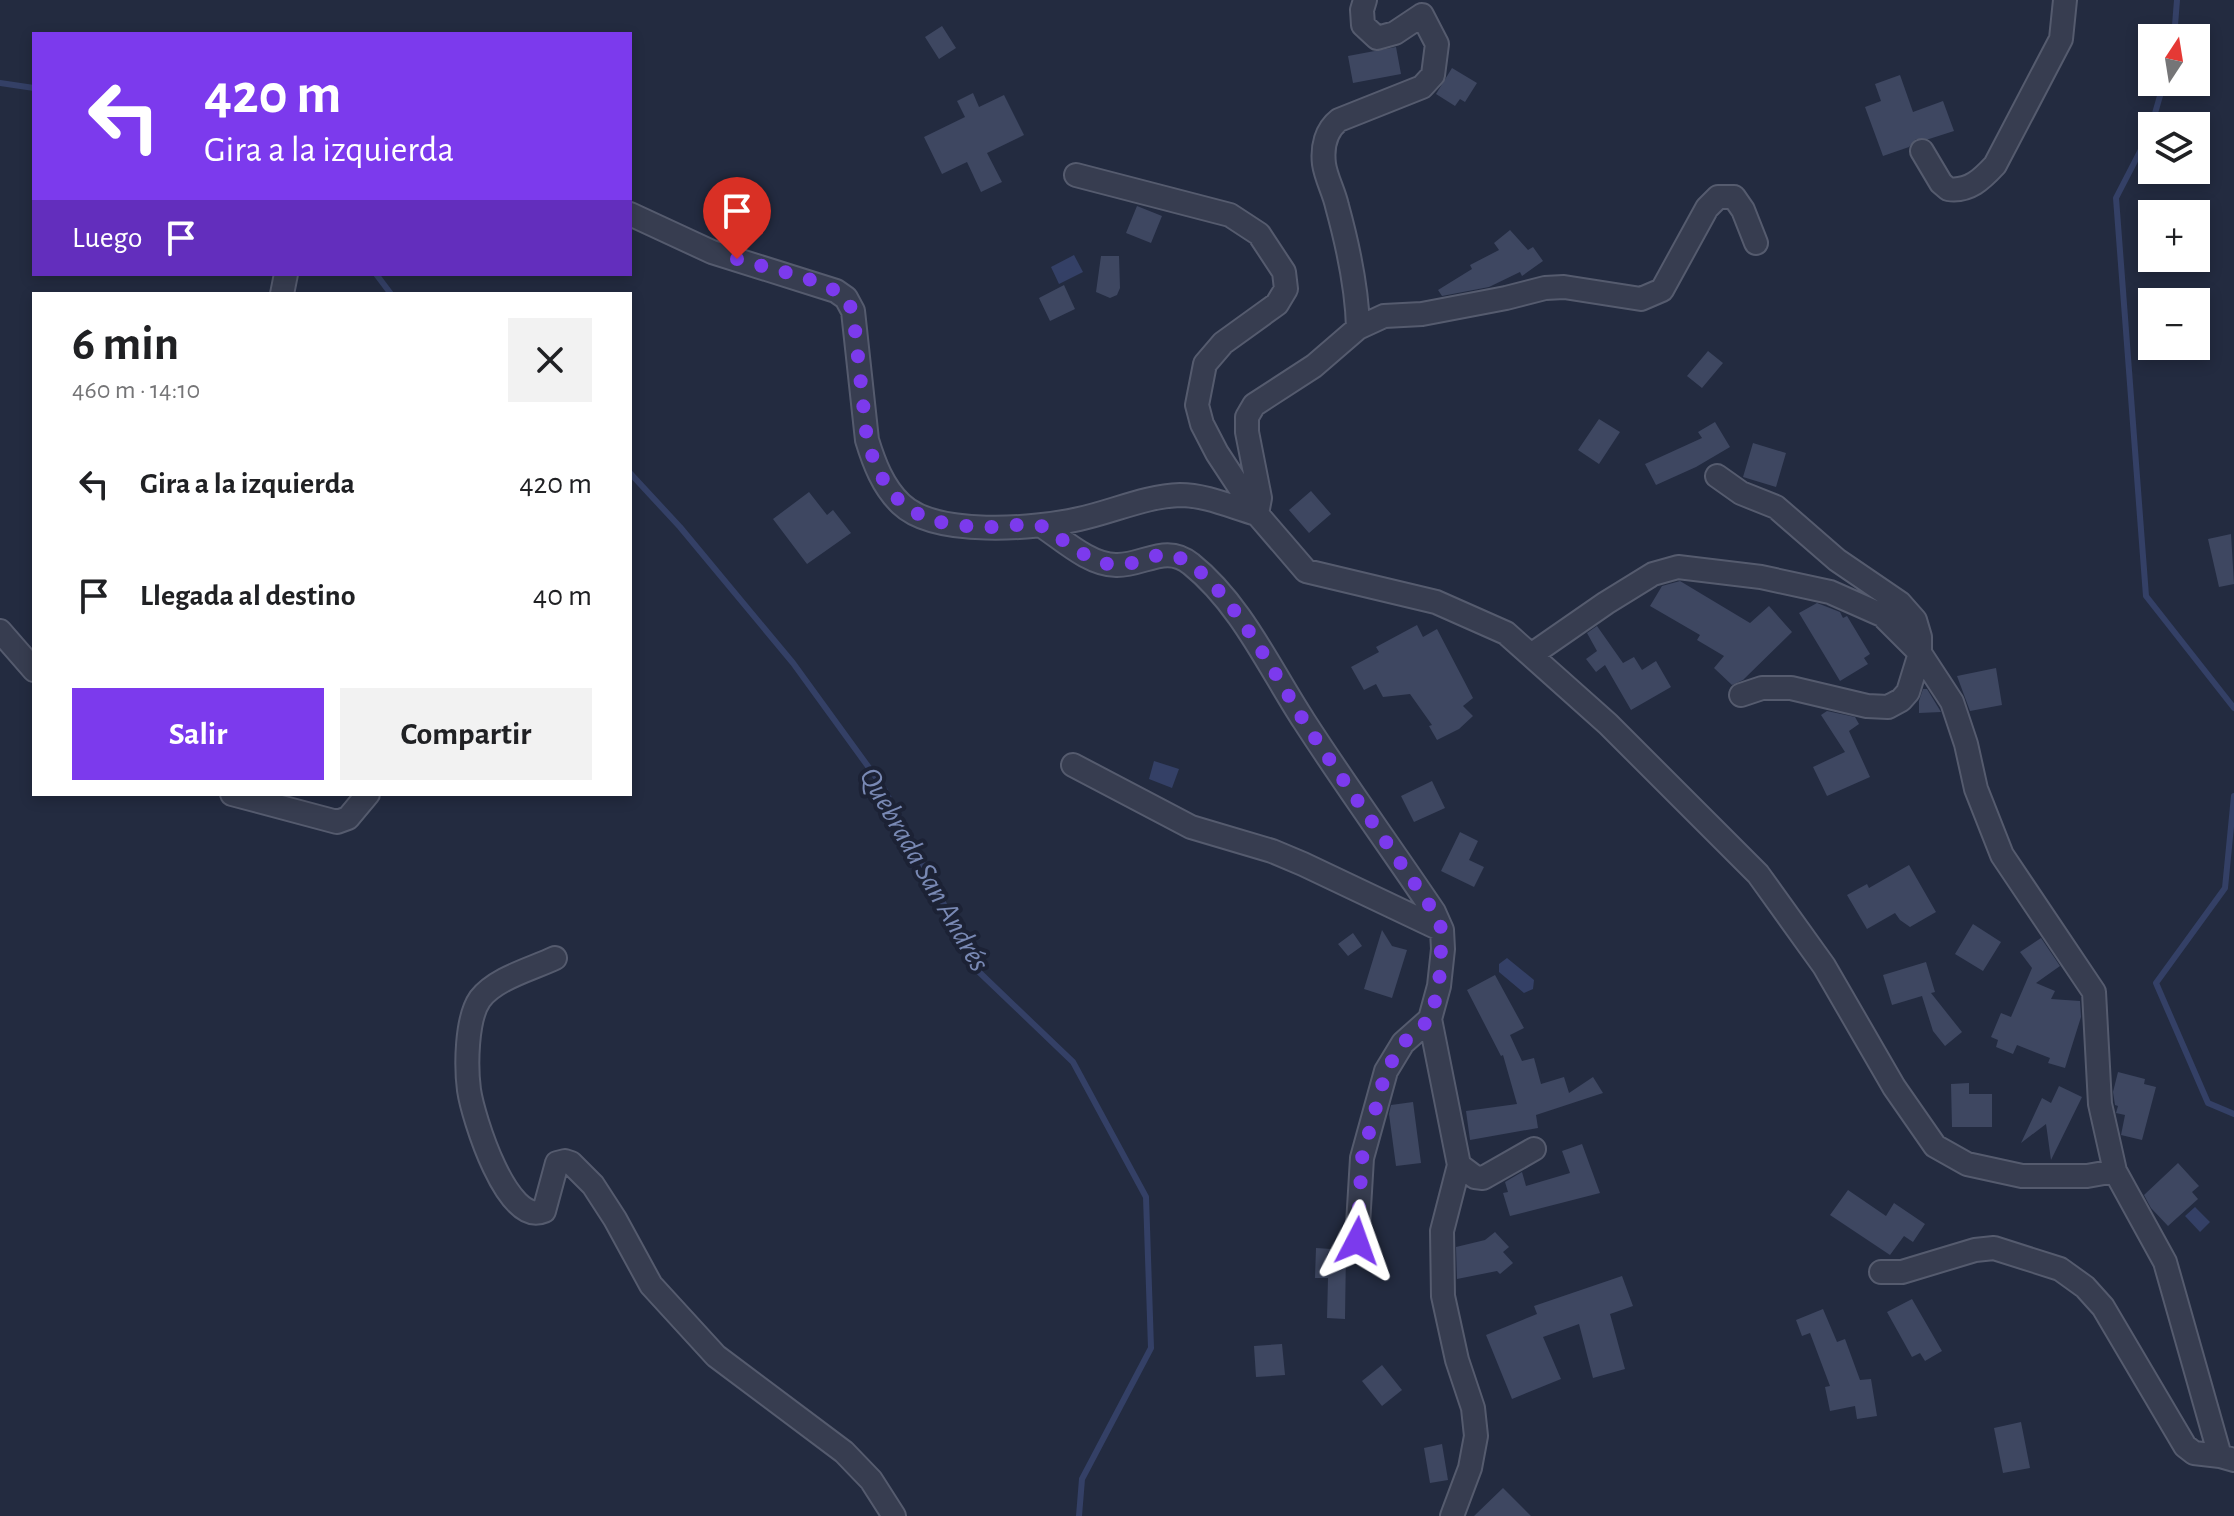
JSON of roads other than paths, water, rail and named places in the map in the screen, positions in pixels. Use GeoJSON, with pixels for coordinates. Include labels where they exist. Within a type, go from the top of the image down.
{"type":"FeatureCollection","features":[{"type":"Feature","properties":{"kind":"street"},"geometry":{"type":"LineString","coordinates":[[1358,328],[1358,301],[1337,204],[1324,165],[1324,143],[1330,126],[1339,120],[1422,87],[1433,75],[1437,44],[1427,8],[1395,33],[1377,38],[1363,25],[1365,0]]}},
{"type":"Feature","properties":{"kind":"street"},"geometry":{"type":"LineString","coordinates":[[1922,151],[1948,189],[1968,188],[1984,178],[1995,165],[2052,60],[2061,39],[2065,0]]}},
{"type":"Feature","properties":{"kind":"street"},"geometry":{"type":"LineString","coordinates":[[1076,175],[1230,215],[1259,234],[1284,272],[1286,289],[1277,304],[1223,343],[1205,364],[1197,405],[1202,424],[1217,453],[1257,514],[1306,571],[1436,602],[1506,633],[1608,724],[1758,874],[1824,966],[1894,1087],[1935,1146],[1967,1164],[2022,1176],[2087,1176],[2115,1171]]}},
{"type":"Feature","properties":{"kind":"street"},"geometry":{"type":"LineString","coordinates":[[1257,514],[1260,498],[1247,417],[1254,405],[1314,366],[1358,328],[1384,316],[1422,314],[1545,288],[1564,287],[1641,299],[1653,296],[1662,290],[1707,208],[1718,197],[1734,197],[1743,210],[1756,243]]}},
{"type":"Feature","properties":{"kind":"street"},"geometry":{"type":"LineString","coordinates":[[632,215],[712,252],[813,282],[846,298],[853,311],[867,440],[884,483],[901,504],[916,515],[965,527],[1042,526],[1180,495],[1200,497],[1257,514]]}},
{"type":"Feature","properties":{"kind":"street"},"geometry":{"type":"LineString","coordinates":[[1717,476],[1741,493],[1776,507],[1837,560],[1900,603],[1915,620],[1920,637],[1920,653],[1908,692],[1888,707],[1867,706],[1791,688],[1762,688],[1741,695]]}},
{"type":"Feature","properties":{"kind":"street"},"geometry":{"type":"LineString","coordinates":[[1042,526],[1091,558],[1106,564],[1118,566],[1164,554],[1174,555],[1192,564],[1234,610],[1304,722],[1434,912],[1442,930],[1439,986],[1430,1019],[1459,1165],[1442,1231],[1443,1296],[1457,1360],[1473,1408],[1476,1436],[1470,1468],[1452,1516]]}},
{"type":"Feature","properties":{"kind":"street"},"geometry":{"type":"LineString","coordinates":[[1531,655],[1653,574],[1678,567],[1761,577],[1830,592],[1882,615],[1920,653],[1952,702],[1976,789],[2002,855],[2094,992],[2100,1104],[2115,1171],[2165,1262],[2227,1458],[2194,1453],[2185,1446],[2103,1307],[2085,1287],[2060,1269],[1994,1248],[1975,1250],[1902,1272],[1881,1272]]}},
{"type":"Feature","properties":{"kind":"street"},"geometry":{"type":"LineString","coordinates":[[0,631],[32,668]]}},
{"type":"Feature","properties":{"kind":"street"},"geometry":{"type":"LineString","coordinates":[[1073,765],[1191,827],[1272,851],[1442,930]]}},
{"type":"Feature","properties":{"kind":"street"},"geometry":{"type":"LineString","coordinates":[[240,796],[337,822],[348,818],[366,796]]}},
{"type":"Feature","properties":{"kind":"street"},"geometry":{"type":"LineString","coordinates":[[555,958],[492,987],[479,1001],[471,1021],[469,1089],[494,1171],[513,1199],[528,1213],[537,1214],[544,1211],[557,1163],[571,1163],[593,1185],[651,1285],[660,1295],[716,1356],[844,1452],[871,1480],[894,1516]]}},
{"type":"Feature","properties":{"kind":"street"},"geometry":{"type":"LineString","coordinates":[[1357,1241],[1362,1158],[1386,1071],[1403,1043],[1430,1019]]}},
{"type":"Feature","properties":{"kind":"street"},"geometry":{"type":"LineString","coordinates":[[1459,1165],[1475,1177],[1483,1178],[1534,1149]]}},
{"type":"Feature","properties":{"kind":"water"},"geometry":{"type":"Polygon","coordinates":[[[1074,255],[1083,272],[1059,284],[1051,267],[1074,255]]]}},
{"type":"Feature","properties":{"kind":"water"},"geometry":{"type":"Polygon","coordinates":[[[1154,761],[1179,769],[1172,788],[1149,779],[1154,761]]]}},
{"type":"Feature","properties":{"kind":"water"},"geometry":{"type":"Polygon","coordinates":[[[1507,958],[1534,980],[1533,989],[1524,993],[1499,972],[1499,964],[1507,958]]]}},
{"type":"Feature","properties":{"kind":"water"},"geometry":{"type":"Polygon","coordinates":[[[2195,1207],[2210,1222],[2200,1232],[2185,1216],[2195,1207]]]}},
{"type":"Feature","properties":{"kind":"waterway"},"geometry":{"type":"LineString","coordinates":[[2175,24],[2177,0]]}},
{"type":"Feature","properties":{"kind":"waterway","name":"Quebrada San Andrés"},"geometry":{"type":"LineString","coordinates":[[0,83],[32,88]]}},
{"type":"Feature","properties":{"kind":"waterway"},"geometry":{"type":"LineString","coordinates":[[2160,96],[2149,134],[2116,198],[2146,596],[2234,708]]}},
{"type":"Feature","properties":{"kind":"waterway","name":"Quebrada San Andrés"},"geometry":{"type":"LineString","coordinates":[[378,276],[390,292]]}},
{"type":"Feature","properties":{"kind":"waterway","name":"Quebrada San Andrés"},"geometry":{"type":"LineString","coordinates":[[632,475],[680,527],[793,663],[883,787],[979,972],[1073,1062],[1146,1197],[1151,1348],[1082,1479],[1079,1516]]}},
{"type":"Feature","properties":{"kind":"waterway"},"geometry":{"type":"LineString","coordinates":[[2234,796],[2225,888],[2156,983],[2208,1103],[2234,1114]]}}]}
